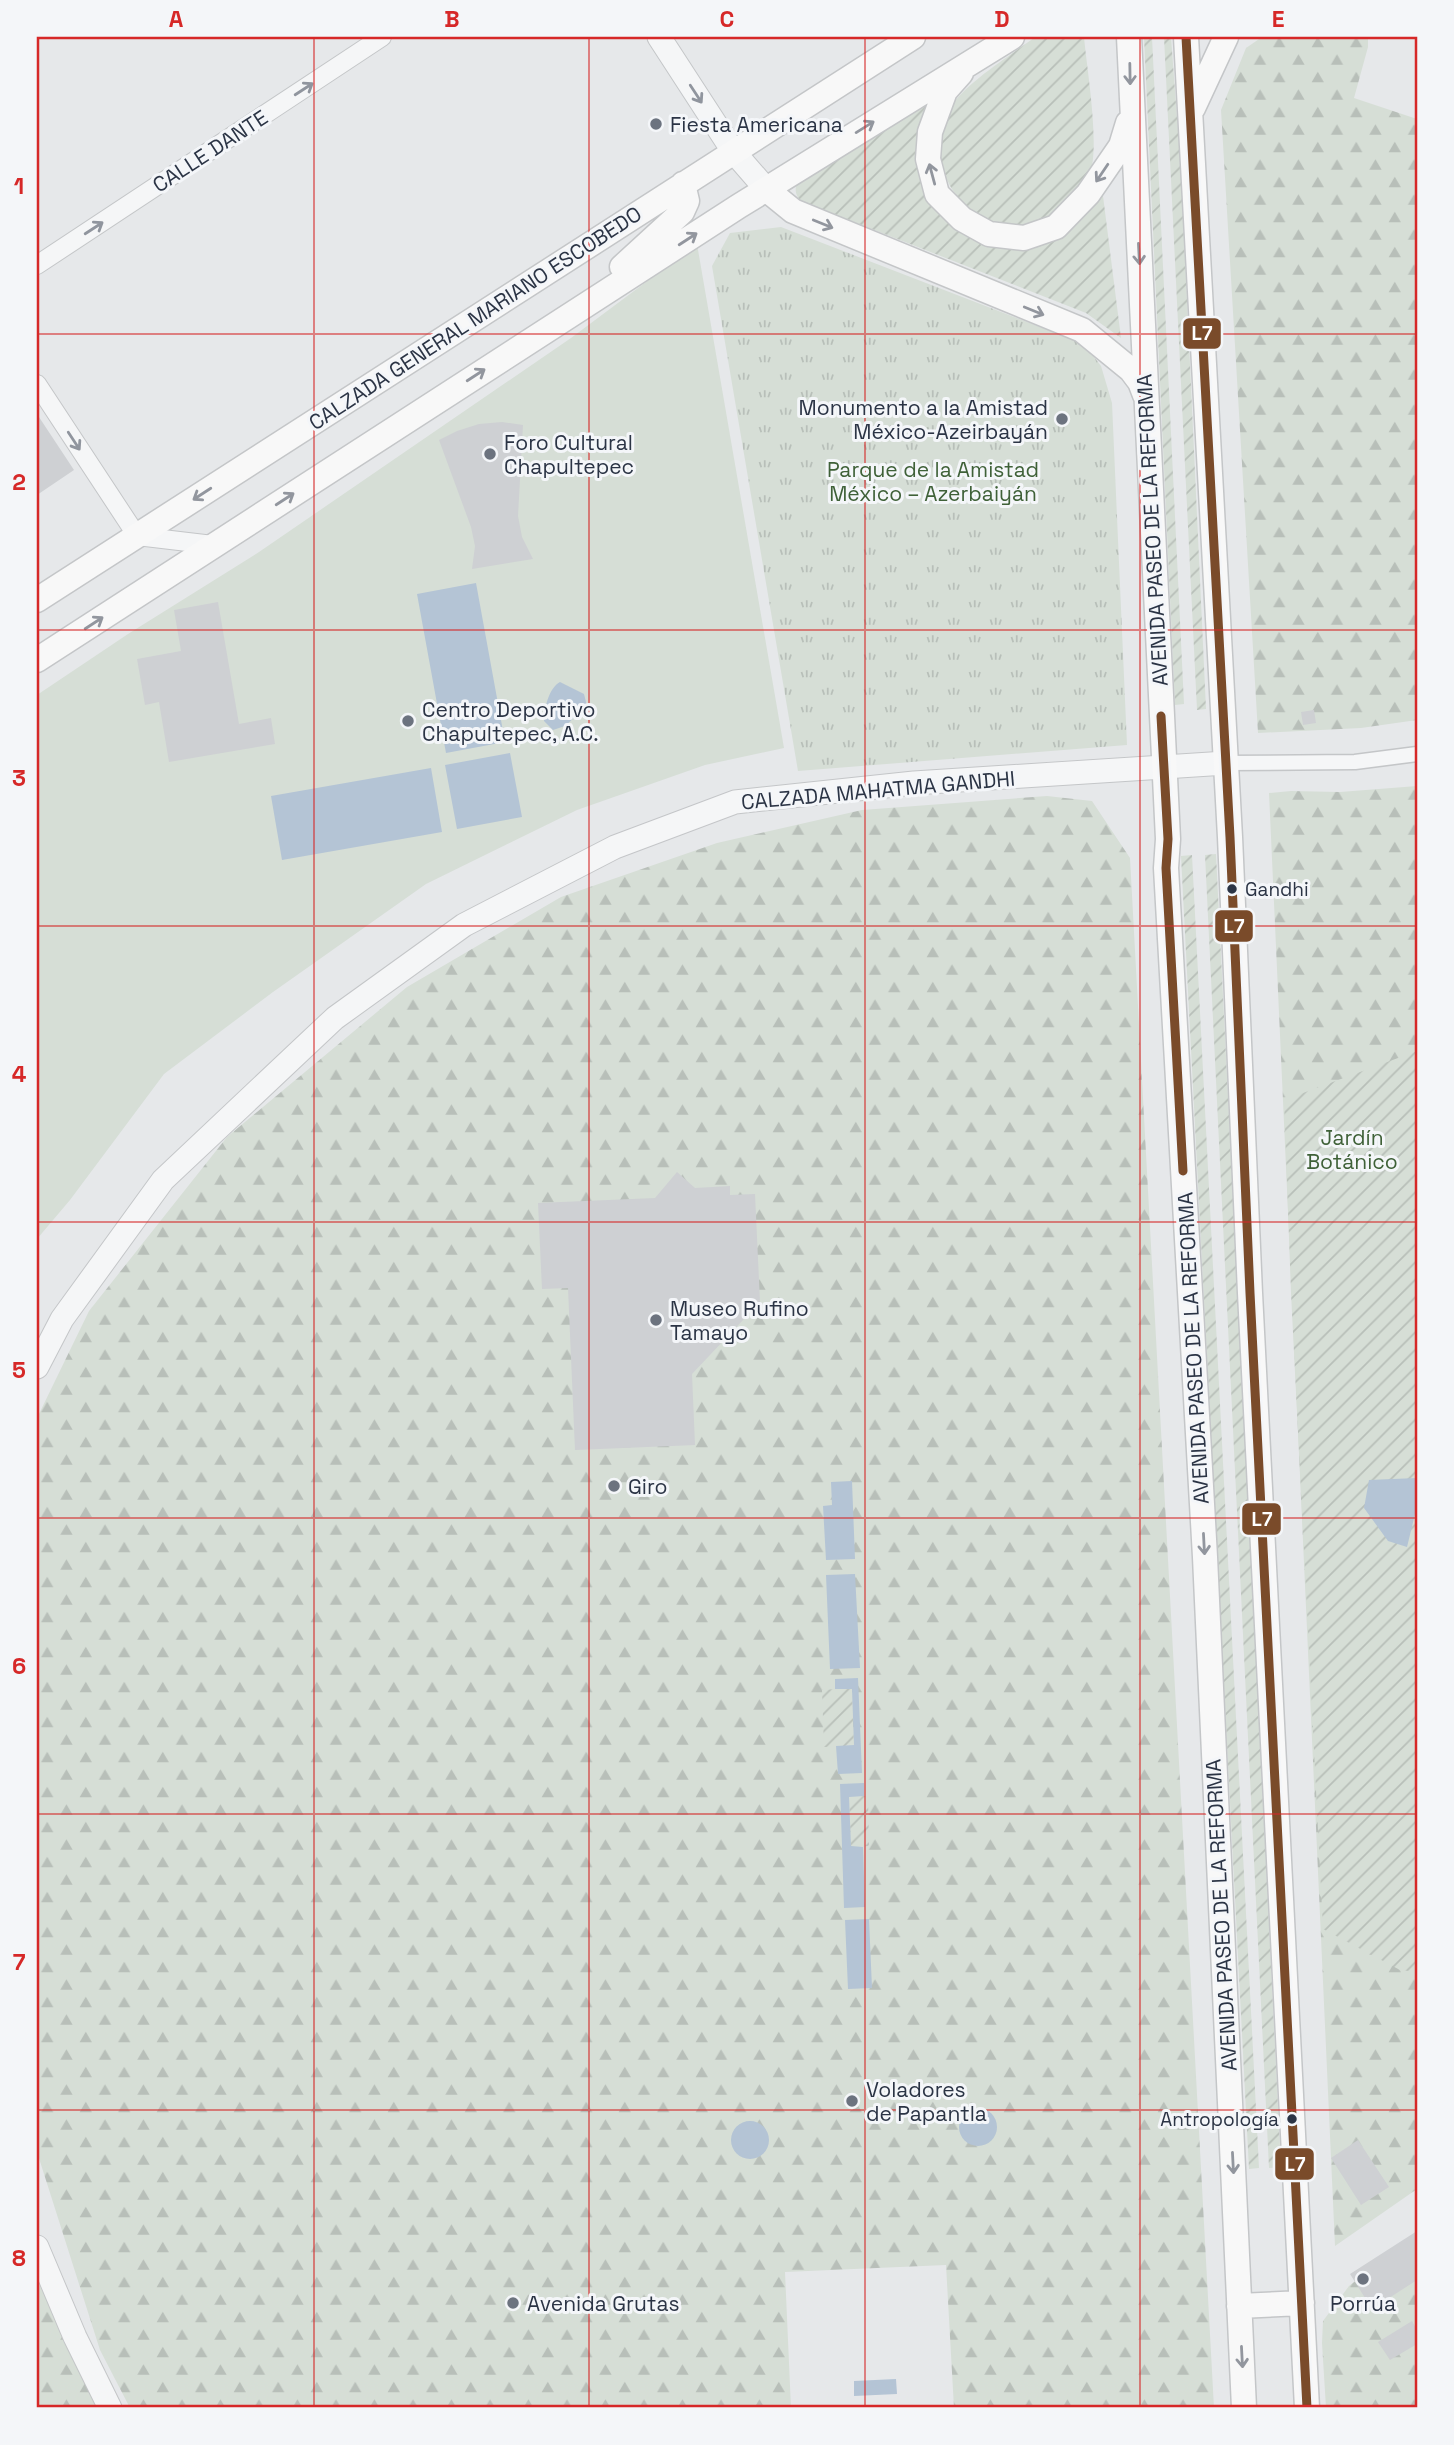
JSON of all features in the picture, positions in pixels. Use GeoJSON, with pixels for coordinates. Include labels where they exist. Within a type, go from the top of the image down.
{"type":"FeatureCollection","features":[{"type":"Feature","properties":{"kind":"main road","name":"CALZADA GENERAL MARIANO ESCOBEDO"},"geometry":{"type":"LineString","coordinates":[[37,600],[913,37]]}},
{"type":"Feature","properties":{"kind":"main road"},"geometry":{"type":"LineString","coordinates":[[37,660],[766,189],[1013,37]]}},
{"type":"Feature","properties":{"kind":"main road","name":"AVENIDA PASEO DE LA REFORMA"},"geometry":{"type":"LineString","coordinates":[[1129,37],[1168,839],[1166,868],[1205,1558],[1244,2408]]}},
{"type":"Feature","properties":{"kind":"main road"},"geometry":{"type":"LineString","coordinates":[[1186,37],[1226,763],[1249,1279],[1307,2408]]}},
{"type":"Feature","properties":{"kind":"main road"},"geometry":{"type":"LineString","coordinates":[[1191,112],[1226,37]]}},
{"type":"Feature","properties":{"kind":"main road"},"geometry":{"type":"LineString","coordinates":[[972,61],[945,92],[930,132],[928,159],[937,194],[962,219],[989,233],[1024,238],[1056,227],[1088,194],[1121,146],[1131,112]]}},
{"type":"Feature","properties":{"kind":"main road"},"geometry":{"type":"LineString","coordinates":[[622,281],[622,267],[682,212],[687,201],[683,184]]}},
{"type":"Feature","properties":{"kind":"main road"},"geometry":{"type":"LineString","coordinates":[[766,189],[793,211],[1082,330],[1131,370],[1140,382],[1147,401]]}},
{"type":"Feature","properties":{"kind":"main road"},"geometry":{"type":"LineString","coordinates":[[1239,2306],[1302,2303]]}},
{"type":"Feature","properties":{"kind":"street","name":"CALLE DANTE"},"geometry":{"type":"LineString","coordinates":[[37,265],[383,37]]}},
{"type":"Feature","properties":{"kind":"street"},"geometry":{"type":"LineString","coordinates":[[659,37],[733,151],[766,189]]}},
{"type":"Feature","properties":{"kind":"street"},"geometry":{"type":"LineString","coordinates":[[37,384],[137,536],[213,545]]}},
{"type":"Feature","properties":{"kind":"street"},"geometry":{"type":"LineString","coordinates":[[1226,763],[1355,762],[1417,754]]}},
{"type":"Feature","properties":{"kind":"street","name":"CALZADA MAHATMA GANDHI"},"geometry":{"type":"LineString","coordinates":[[37,1367],[62,1319],[163,1181],[335,1018],[464,925],[615,847],[735,802],[914,783],[1226,763]]}},
{"type":"Feature","properties":{"kind":"street"},"geometry":{"type":"LineString","coordinates":[[37,2247],[75,2337],[110,2408]]}},
{"type":"Feature","properties":{"kind":"green space"},"geometry":{"type":"Polygon","coordinates":[[[1035,37],[1084,37],[1093,127],[1093,161],[1083,188],[1048,220],[1017,226],[996,223],[977,214],[962,202],[950,186],[942,167],[942,128],[950,108],[966,89],[1035,37]]]}},
{"type":"Feature","properties":{"kind":"green space"},"geometry":{"type":"Polygon","coordinates":[[[1144,37],[1152,37],[1184,704],[1175,705],[1144,37]]]}},
{"type":"Feature","properties":{"kind":"green space"},"geometry":{"type":"Polygon","coordinates":[[[1164,37],[1171,37],[1181,171],[1206,709],[1197,710],[1164,37]]]}},
{"type":"Feature","properties":{"kind":"green space"},"geometry":{"type":"Polygon","coordinates":[[[1262,37],[1368,37],[1368,47],[1354,98],[1417,119],[1417,720],[1361,728],[1258,733],[1221,110],[1246,48],[1262,37]]]}},
{"type":"Feature","properties":{"kind":"green space"},"geometry":{"type":"Polygon","coordinates":[[[929,98],[941,215],[964,235],[995,246],[1059,237],[1084,216],[1102,188],[1121,338],[1086,313],[803,202],[799,198],[796,191],[797,182],[929,98]]]}},
{"type":"Feature","properties":{"kind":"green space","name":"Parque de la Amistad México – Azerbaiyán"},"geometry":{"type":"Polygon","coordinates":[[[781,227],[1084,344],[1101,366],[1112,403],[1127,745],[798,771],[712,266],[730,233],[781,227]]]}},
{"type":"Feature","properties":{"kind":"green space","name":"Centro Deportivo Chapultepec, A.C."},"geometry":{"type":"Polygon","coordinates":[[[697,244],[784,748],[705,765],[577,810],[426,884],[273,992],[164,1074],[70,1200],[37,1239],[37,695],[259,552],[571,338],[697,244]]]}},
{"type":"Feature","properties":{"kind":"green space","name":"Jardín Botánico"},"geometry":{"type":"Polygon","coordinates":[[[1417,786],[1417,2189],[1335,2246],[1269,793],[1340,792],[1417,786]]]}},
{"type":"Feature","properties":{"kind":"green space"},"geometry":{"type":"Polygon","coordinates":[[[1047,796],[1092,801],[1130,858],[1214,2408],[954,2408],[946,2265],[785,2272],[791,2408],[130,2408],[100,2350],[37,2152],[37,1418],[89,1311],[227,1137],[407,987],[561,897],[717,843],[862,810],[1047,796]]]}},
{"type":"Feature","properties":{"kind":"green space"},"geometry":{"type":"Polygon","coordinates":[[[1216,854],[1281,2167],[1269,2168],[1205,855],[1216,854]]]}},
{"type":"Feature","properties":{"kind":"green space"},"geometry":{"type":"Polygon","coordinates":[[[1192,855],[1259,2168],[1249,2169],[1181,856],[1192,855]]]}},
{"type":"Feature","properties":{"kind":"green space","name":"Jardín Botánico"},"geometry":{"type":"Polygon","coordinates":[[[1417,1051],[1417,1972],[1400,1970],[1323,1929],[1284,1100],[1417,1051]]]}},
{"type":"Feature","properties":{"kind":"green space"},"geometry":{"type":"Polygon","coordinates":[[[852,1688],[854,1746],[824,1747],[822,1690],[852,1688]]]}},
{"type":"Feature","properties":{"kind":"green space"},"geometry":{"type":"Polygon","coordinates":[[[849,1796],[868,1796],[869,1846],[851,1847],[849,1796]]]}},
{"type":"Feature","properties":{"kind":"green space"},"geometry":{"type":"Polygon","coordinates":[[[1417,2232],[1417,2408],[1326,2408],[1323,2321],[1349,2286],[1417,2232]]]}},
{"type":"Feature","properties":{"kind":"green space"},"geometry":{"type":"Polygon","coordinates":[[[37,2280],[100,2408],[37,2408],[37,2280]]]}},
{"type":"Feature","properties":{"kind":"water"},"geometry":{"type":"Polygon","coordinates":[[[476,583],[505,742],[446,753],[417,594],[476,583]]]}},
{"type":"Feature","properties":{"kind":"water"},"geometry":{"type":"Polygon","coordinates":[[[560,682],[584,694],[587,706],[565,726],[553,730],[544,721],[545,710],[550,694],[560,682]]]}},
{"type":"Feature","properties":{"kind":"water"},"geometry":{"type":"Polygon","coordinates":[[[510,753],[522,817],[457,829],[445,765],[510,753]]]}},
{"type":"Feature","properties":{"kind":"water"},"geometry":{"type":"Polygon","coordinates":[[[431,768],[442,832],[282,860],[271,796],[431,768]]]}},
{"type":"Feature","properties":{"kind":"water"},"geometry":{"type":"Polygon","coordinates":[[[1417,1478],[1417,1506],[1407,1547],[1388,1541],[1364,1508],[1369,1480],[1417,1478]]]}},
{"type":"Feature","properties":{"kind":"water"},"geometry":{"type":"Polygon","coordinates":[[[852,1481],[855,1559],[826,1560],[823,1506],[832,1505],[831,1482],[852,1481]]]}},
{"type":"Feature","properties":{"kind":"water"},"geometry":{"type":"Polygon","coordinates":[[[855,1574],[860,1668],[830,1669],[826,1575],[855,1574]]]}},
{"type":"Feature","properties":{"kind":"water"},"geometry":{"type":"Polygon","coordinates":[[[858,1678],[862,1773],[838,1774],[836,1746],[854,1745],[852,1689],[835,1689],[835,1679],[858,1678]]]}},
{"type":"Feature","properties":{"kind":"water"},"geometry":{"type":"Polygon","coordinates":[[[864,1783],[864,1796],[849,1797],[851,1846],[863,1847],[865,1907],[844,1908],[840,1784],[864,1783]]]}},
{"type":"Feature","properties":{"kind":"water"},"geometry":{"type":"Polygon","coordinates":[[[869,1919],[872,1988],[848,1989],[845,1920],[869,1919]]]}},
{"type":"Feature","properties":{"kind":"water"},"geometry":{"type":"Polygon","coordinates":[[[978,2108],[991,2114],[997,2127],[991,2140],[978,2146],[965,2140],[959,2127],[965,2114],[978,2108]]]}},
{"type":"Feature","properties":{"kind":"water"},"geometry":{"type":"Polygon","coordinates":[[[750,2121],[763,2127],[769,2140],[763,2153],[750,2159],[737,2153],[731,2140],[737,2127],[750,2121]]]}},
{"type":"Feature","properties":{"kind":"water"},"geometry":{"type":"Polygon","coordinates":[[[896,2379],[897,2394],[854,2396],[854,2381],[896,2379]]]}},
{"type":"Feature","properties":{"kind":"building"},"geometry":{"type":"Polygon","coordinates":[[[37,414],[74,470],[37,495],[37,414]]]}},
{"type":"Feature","properties":{"kind":"building"},"geometry":{"type":"Polygon","coordinates":[[[502,422],[523,425],[518,516],[522,537],[533,559],[472,569],[475,546],[471,527],[439,440],[479,424],[502,422]]]}},
{"type":"Feature","properties":{"kind":"building"},"geometry":{"type":"Polygon","coordinates":[[[218,602],[239,724],[271,718],[275,744],[169,762],[159,702],[145,705],[137,659],[181,651],[174,610],[218,602]]]}},
{"type":"Feature","properties":{"kind":"building"},"geometry":{"type":"Polygon","coordinates":[[[1314,710],[1316,723],[1303,725],[1301,712],[1314,710]]]}},
{"type":"Feature","properties":{"kind":"building","name":"Museo Rufino Tamayo"},"geometry":{"type":"Polygon","coordinates":[[[677,1172],[695,1188],[730,1186],[730,1195],[755,1194],[760,1302],[692,1374],[695,1445],[575,1450],[568,1288],[542,1289],[538,1203],[655,1198],[677,1172]]]}},
{"type":"Feature","properties":{"kind":"building"},"geometry":{"type":"Polygon","coordinates":[[[1358,2140],[1389,2187],[1361,2205],[1331,2158],[1358,2140]]]}},
{"type":"Feature","properties":{"kind":"building"},"geometry":{"type":"Polygon","coordinates":[[[1417,2231],[1417,2280],[1372,2309],[1350,2274],[1417,2231]]]}},
{"type":"Feature","properties":{"kind":"building"},"geometry":{"type":"Polygon","coordinates":[[[1412,2321],[1417,2330],[1417,2344],[1390,2360],[1378,2342],[1412,2321]]]}},
{"type":"Feature","properties":{"kind":"transit line","name":"L7"},"geometry":{"type":"LineString","coordinates":[[1186,37],[1230,837],[1250,1293],[1307,2408]]}},
{"type":"Feature","properties":{"kind":"transit line","name":"L7"},"geometry":{"type":"LineString","coordinates":[[1161,716],[1168,839],[1166,868],[1183,1171]]}},
{"type":"Feature","properties":{"kind":"place","name":"Fiesta Americana"},"geometry":{"type":"Point","coordinates":[656,124]}},
{"type":"Feature","properties":{"kind":"place","name":"Monumento a la Amistad México-Azeirbayán"},"geometry":{"type":"Point","coordinates":[1062,419]}},
{"type":"Feature","properties":{"kind":"place","name":"Foro Cultural Chapultepec"},"geometry":{"type":"Point","coordinates":[490,454]}},
{"type":"Feature","properties":{"kind":"place","name":"Centro Deportivo Chapultepec, A.C."},"geometry":{"type":"Point","coordinates":[408,721]}},
{"type":"Feature","properties":{"kind":"place","name":"Gandhi"},"geometry":{"type":"Point","coordinates":[1232,889]}},
{"type":"Feature","properties":{"kind":"place","name":"Museo Rufino Tamayo"},"geometry":{"type":"Point","coordinates":[656,1320]}},
{"type":"Feature","properties":{"kind":"place","name":"Giro"},"geometry":{"type":"Point","coordinates":[614,1486]}},
{"type":"Feature","properties":{"kind":"place","name":"Voladores de Papantla"},"geometry":{"type":"Point","coordinates":[852,2101]}},
{"type":"Feature","properties":{"kind":"place","name":"Antropología"},"geometry":{"type":"Point","coordinates":[1292,2119]}},
{"type":"Feature","properties":{"kind":"place","name":"Porrúa"},"geometry":{"type":"Point","coordinates":[1363,2279]}},
{"type":"Feature","properties":{"kind":"place","name":"Avenida Grutas"},"geometry":{"type":"Point","coordinates":[513,2303]}}]}
